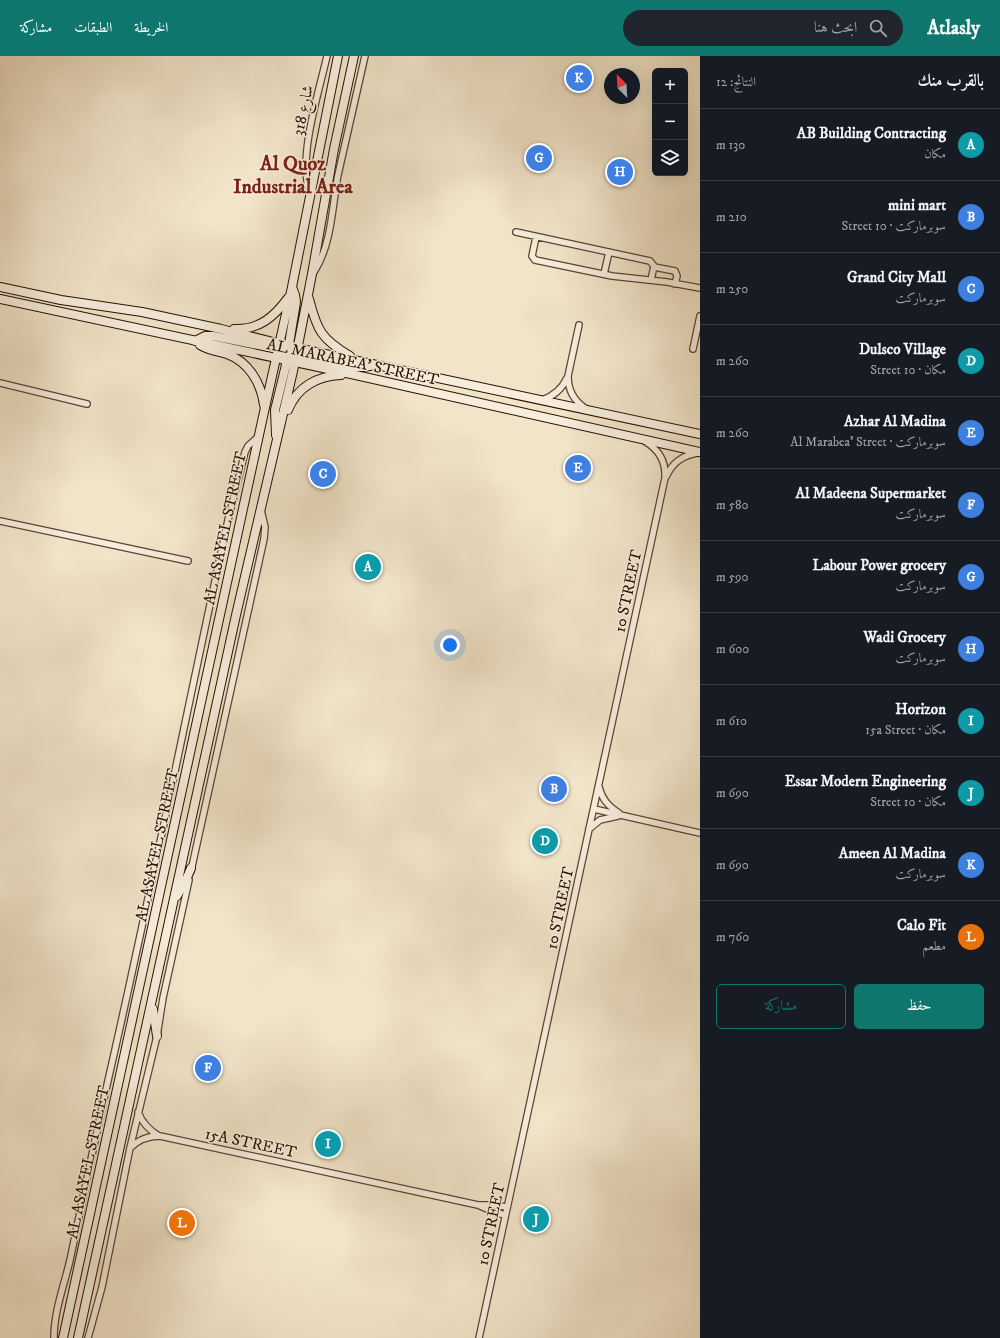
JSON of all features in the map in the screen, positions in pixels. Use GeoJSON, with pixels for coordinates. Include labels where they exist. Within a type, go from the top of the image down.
{"type":"FeatureCollection","features":[{"type":"Feature","properties":{"kind":"main road","name":"AL ASAYEL STREET"},"geometry":{"type":"LineString","coordinates":[[78,1338],[236,615],[277,441],[288,352],[291,290],[338,56]]}},
{"type":"Feature","properties":{"kind":"main road","name":"AL ASAYEL STREET"},"geometry":{"type":"LineString","coordinates":[[288,352],[308,296],[334,149],[354,56]]}},
{"type":"Feature","properties":{"kind":"main road","name":"AL MARABEA' STREET"},"geometry":{"type":"LineString","coordinates":[[0,288],[61,300],[142,312],[221,329],[352,374],[700,452]]}},
{"type":"Feature","properties":{"kind":"main road"},"geometry":{"type":"LineString","coordinates":[[221,329],[245,329],[262,324],[276,314],[291,290]]}},
{"type":"Feature","properties":{"kind":"main road"},"geometry":{"type":"LineString","coordinates":[[308,296],[315,323],[321,334],[334,346],[356,360]]}},
{"type":"Feature","properties":{"kind":"main road","name":"AL MARABEA' STREET"},"geometry":{"type":"LineString","coordinates":[[0,298],[276,358],[288,352],[356,360],[700,434]]}},
{"type":"Feature","properties":{"kind":"main road"},"geometry":{"type":"LineString","coordinates":[[264,412],[264,404],[260,389],[253,375],[246,366],[232,356],[207,349],[195,341],[205,336],[213,336],[354,367],[364,368],[376,364]]}},
{"type":"Feature","properties":{"kind":"main road","name":"AL ASAYEL STREET"},"geometry":{"type":"LineString","coordinates":[[64,1338],[276,358]]}},
{"type":"Feature","properties":{"kind":"main road"},"geometry":{"type":"LineString","coordinates":[[277,441],[291,402],[304,387],[314,381],[326,377],[352,374]]}},
{"type":"Feature","properties":{"kind":"main road"},"geometry":{"type":"LineString","coordinates":[[174,900],[183,887],[191,868]]}},
{"type":"Feature","properties":{"kind":"main road"},"geometry":{"type":"LineString","coordinates":[[152,1003],[157,1036]]}},
{"type":"Feature","properties":{"kind":"street","name":"شارع 318"},"geometry":{"type":"LineString","coordinates":[[310,194],[306,174],[306,160],[314,114],[327,56]]}},
{"type":"Feature","properties":{"kind":"street"},"geometry":{"type":"LineString","coordinates":[[312,274],[321,260],[325,247],[338,176],[365,56]]}},
{"type":"Feature","properties":{"kind":"street"},"geometry":{"type":"LineString","coordinates":[[516,232],[650,262],[654,264],[654,267],[675,271],[677,276],[675,284]]}},
{"type":"Feature","properties":{"kind":"street"},"geometry":{"type":"LineString","coordinates":[[536,237],[532,256],[534,260],[604,274],[700,288]]}},
{"type":"Feature","properties":{"kind":"street"},"geometry":{"type":"LineString","coordinates":[[604,274],[609,252]]}},
{"type":"Feature","properties":{"kind":"street"},"geometry":{"type":"LineString","coordinates":[[650,280],[654,267]]}},
{"type":"Feature","properties":{"kind":"street"},"geometry":{"type":"LineString","coordinates":[[693,349],[700,316]]}},
{"type":"Feature","properties":{"kind":"street"},"geometry":{"type":"LineString","coordinates":[[579,324],[568,376],[569,388],[579,404],[589,410]]}},
{"type":"Feature","properties":{"kind":"street"},"geometry":{"type":"LineString","coordinates":[[542,400],[558,391],[568,376]]}},
{"type":"Feature","properties":{"kind":"street"},"geometry":{"type":"LineString","coordinates":[[0,383],[87,404]]}},
{"type":"Feature","properties":{"kind":"street"},"geometry":{"type":"LineString","coordinates":[[54,1338],[55,1322],[62,1289],[128,990],[229,513],[245,452],[248,446],[258,437]]}},
{"type":"Feature","properties":{"kind":"street","name":"10 STREET"},"geometry":{"type":"LineString","coordinates":[[642,440],[654,447],[661,457],[665,468],[664,483]]}},
{"type":"Feature","properties":{"kind":"street","name":"10 STREET"},"geometry":{"type":"LineString","coordinates":[[479,1338],[664,483],[668,472],[679,460],[700,452]]}},
{"type":"Feature","properties":{"kind":"street"},"geometry":{"type":"LineString","coordinates":[[88,1338],[102,1287],[130,1148],[157,1036],[163,998],[264,539],[265,527],[261,510]]}},
{"type":"Feature","properties":{"kind":"street"},"geometry":{"type":"LineString","coordinates":[[0,521],[188,561]]}},
{"type":"Feature","properties":{"kind":"street"},"geometry":{"type":"LineString","coordinates":[[598,786],[607,804],[622,815]]}},
{"type":"Feature","properties":{"kind":"street"},"geometry":{"type":"LineString","coordinates":[[594,809],[700,833]]}},
{"type":"Feature","properties":{"kind":"street"},"geometry":{"type":"LineString","coordinates":[[589,830],[600,820],[622,815]]}},
{"type":"Feature","properties":{"kind":"street","name":"15A STREET"},"geometry":{"type":"LineString","coordinates":[[138,1112],[148,1128],[160,1136]]}},
{"type":"Feature","properties":{"kind":"street","name":"15A STREET"},"geometry":{"type":"LineString","coordinates":[[130,1148],[137,1142],[146,1138],[160,1136],[478,1204],[493,1204],[507,1207]]}},
{"type":"Feature","properties":{"kind":"street","name":"15A STREET"},"geometry":{"type":"LineString","coordinates":[[478,1204],[494,1212],[505,1215]]}},
{"type":"Feature","properties":{"kind":"place","name":"Ameen Al Madina"},"geometry":{"type":"Point","coordinates":[579,78]}},
{"type":"Feature","properties":{"kind":"place","name":"Labour Power grocery"},"geometry":{"type":"Point","coordinates":[539,158]}},
{"type":"Feature","properties":{"kind":"place","name":"Wadi Grocery"},"geometry":{"type":"Point","coordinates":[620,172]}},
{"type":"Feature","properties":{"kind":"place","name":"Azhar Al Madina"},"geometry":{"type":"Point","coordinates":[578,468]}},
{"type":"Feature","properties":{"kind":"place","name":"Grand City Mall"},"geometry":{"type":"Point","coordinates":[323,474]}},
{"type":"Feature","properties":{"kind":"place","name":"AB Building Contracting"},"geometry":{"type":"Point","coordinates":[368,567]}},
{"type":"Feature","properties":{"kind":"place","name":"mini mart"},"geometry":{"type":"Point","coordinates":[554,789]}},
{"type":"Feature","properties":{"kind":"place","name":"Dulsco Village"},"geometry":{"type":"Point","coordinates":[545,841]}},
{"type":"Feature","properties":{"kind":"place","name":"Al Madeena Supermarket"},"geometry":{"type":"Point","coordinates":[208,1068]}},
{"type":"Feature","properties":{"kind":"place","name":"Horizon"},"geometry":{"type":"Point","coordinates":[328,1144]}},
{"type":"Feature","properties":{"kind":"place","name":"Essar Modern Engineering"},"geometry":{"type":"Point","coordinates":[536,1219]}},
{"type":"Feature","properties":{"kind":"place","name":"Calo Fit"},"geometry":{"type":"Point","coordinates":[182,1223]}},
{"type":"Feature","properties":{"kind":"district","name":"Al Quoz Industrial Area"},"geometry":{"type":"Point","coordinates":[293,174]}}]}
